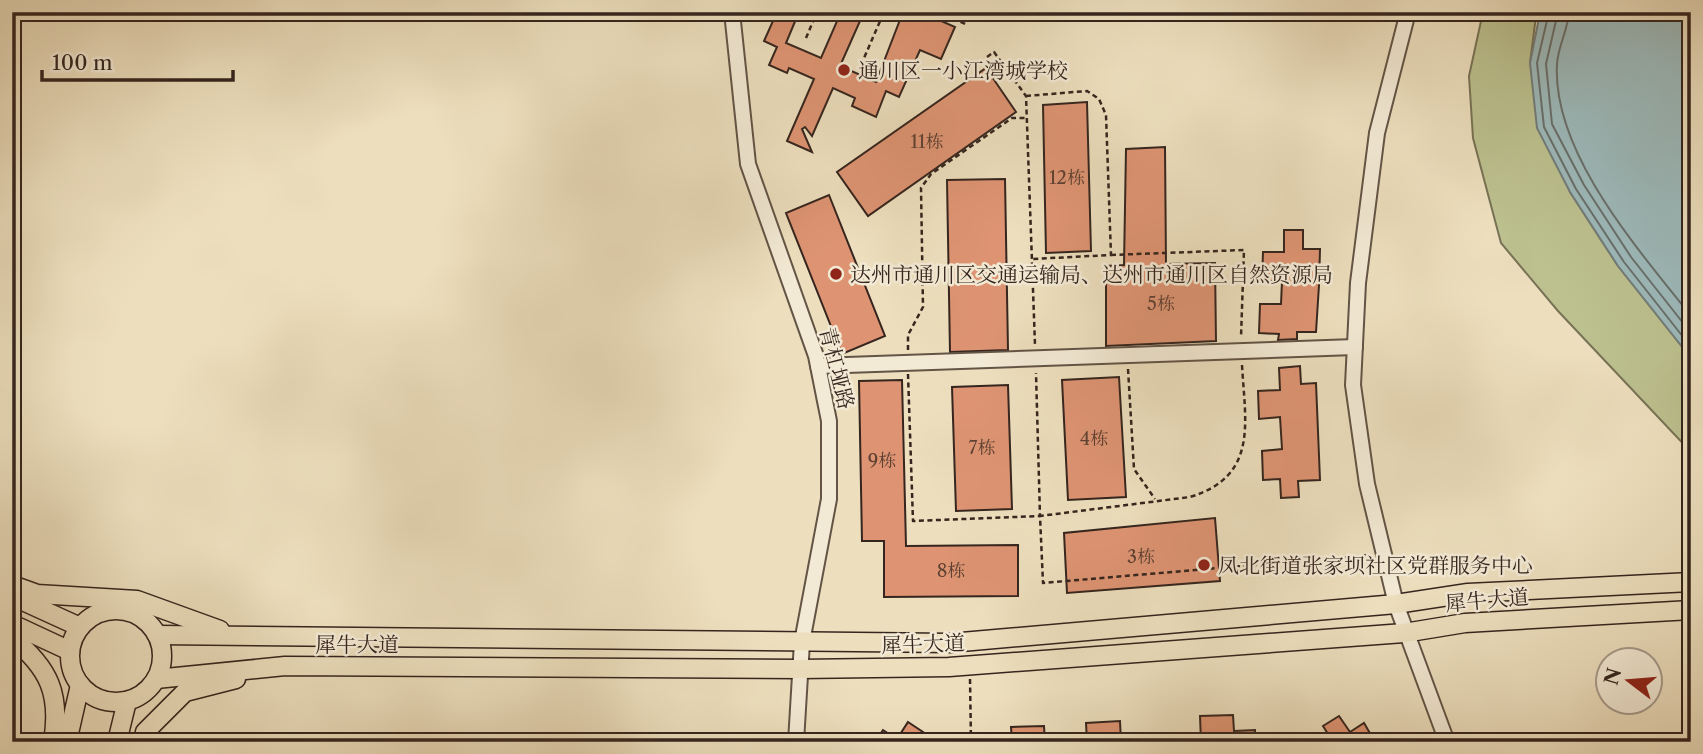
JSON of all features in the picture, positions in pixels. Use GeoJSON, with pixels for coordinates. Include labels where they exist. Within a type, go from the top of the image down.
{"type":"FeatureCollection","features":[{"type":"Feature","properties":{"kind":"main road","name":"犀牛大道"},"geometry":{"type":"LineString","coordinates":[[157,635],[950,643],[1396,604],[1468,593],[1691,582]]}},
{"type":"Feature","properties":{"kind":"main road"},"geometry":{"type":"LineString","coordinates":[[12,585],[37,594],[137,600],[195,623],[244,636]]}},
{"type":"Feature","properties":{"kind":"main road"},"geometry":{"type":"LineString","coordinates":[[12,596],[80,627]]}},
{"type":"Feature","properties":{"kind":"main road"},"geometry":{"type":"LineString","coordinates":[[121,610],[135,614],[148,623],[157,635],[161,665],[156,679],[148,689],[127,701],[101,700],[80,685],[74,675],[70,651],[80,627],[91,617],[105,611],[121,610]]}},
{"type":"Feature","properties":{"kind":"main road","name":"犀牛大道"},"geometry":{"type":"LineString","coordinates":[[156,679],[285,666],[800,669],[969,665],[1405,633],[1465,623],[1691,610]]}},
{"type":"Feature","properties":{"kind":"main road"},"geometry":{"type":"LineString","coordinates":[[12,624],[70,651]]}},
{"type":"Feature","properties":{"kind":"main road"},"geometry":{"type":"LineString","coordinates":[[12,638],[50,679],[56,703],[53,742]]}},
{"type":"Feature","properties":{"kind":"main road"},"geometry":{"type":"LineString","coordinates":[[143,742],[145,732],[185,692],[285,666]]}},
{"type":"Feature","properties":{"kind":"main road"},"geometry":{"type":"LineString","coordinates":[[67,742],[80,685]]}},
{"type":"Feature","properties":{"kind":"main road"},"geometry":{"type":"LineString","coordinates":[[117,742],[127,701]]}},
{"type":"Feature","properties":{"kind":"street","name":"青杠垭路"},"geometry":{"type":"LineString","coordinates":[[732,12],[748,164],[818,366],[830,421],[830,499],[802,642],[796,742]]}},
{"type":"Feature","properties":{"kind":"street"},"geometry":{"type":"LineString","coordinates":[[1408,12],[1377,133],[1358,283],[1353,385],[1367,484],[1396,604],[1447,742]]}},
{"type":"Feature","properties":{"kind":"street"},"geometry":{"type":"LineString","coordinates":[[818,366],[1355,347]]}},
{"type":"Feature","properties":{"kind":"path"},"geometry":{"type":"LineString","coordinates":[[806,38],[817,12]]}},
{"type":"Feature","properties":{"kind":"path"},"geometry":{"type":"LineString","coordinates":[[861,65],[884,12]]}},
{"type":"Feature","properties":{"kind":"path"},"geometry":{"type":"LineString","coordinates":[[937,12],[968,25]]}},
{"type":"Feature","properties":{"kind":"path"},"geometry":{"type":"LineString","coordinates":[[1026,96],[1087,91],[1099,99],[1106,115],[1111,255]]}},
{"type":"Feature","properties":{"kind":"path"},"geometry":{"type":"LineString","coordinates":[[908,363],[908,335],[923,307],[921,188],[931,174],[1012,118],[1027,118]]}},
{"type":"Feature","properties":{"kind":"path"},"geometry":{"type":"LineString","coordinates":[[1032,259],[1244,250],[1241,351],[1246,436],[1240,459],[1225,481],[1209,491],[1040,516],[1043,583],[1384,554]]}},
{"type":"Feature","properties":{"kind":"path"},"geometry":{"type":"LineString","coordinates":[[1127,355],[1134,469],[1155,500]]}},
{"type":"Feature","properties":{"kind":"path"},"geometry":{"type":"LineString","coordinates":[[969,665],[971,742]]}},
{"type":"Feature","properties":{"kind":"green space"},"geometry":{"type":"Polygon","coordinates":[[[1483,12],[1540,12],[1536,16],[1530,63],[1570,192],[1618,266],[1691,358],[1691,452],[1558,311],[1501,243],[1473,138],[1469,76],[1483,12]]]}},
{"type":"Feature","properties":{"kind":"water"},"geometry":{"type":"Polygon","coordinates":[[[1545,12],[1691,12],[1691,358],[1618,266],[1570,192],[1537,128],[1530,63],[1539,18],[1545,12]]]}},
{"type":"Feature","properties":{"kind":"building"},"geometry":{"type":"Polygon","coordinates":[[[777,12],[799,12],[786,43],[821,58],[841,12],[864,12],[840,66],[876,82],[903,12],[921,12],[955,27],[941,59],[920,50],[899,97],[886,91],[876,117],[852,106],[855,98],[833,88],[812,136],[805,127],[802,129],[812,152],[787,141],[814,79],[789,68],[787,73],[769,65],[777,47],[764,41],[777,12]]]}},
{"type":"Feature","properties":{"kind":"building"},"geometry":{"type":"Polygon","coordinates":[[[986,68],[1016,112],[868,216],[837,172],[986,68]]]}},
{"type":"Feature","properties":{"kind":"building"},"geometry":{"type":"Polygon","coordinates":[[[1087,102],[1091,251],[1046,253],[1043,105],[1087,102]]]}},
{"type":"Feature","properties":{"kind":"building"},"geometry":{"type":"Polygon","coordinates":[[[1165,147],[1166,264],[1215,263],[1216,341],[1106,346],[1106,266],[1124,265],[1126,149],[1165,147]]]}},
{"type":"Feature","properties":{"kind":"building"},"geometry":{"type":"Polygon","coordinates":[[[1005,179],[1008,350],[950,352],[947,180],[1005,179]]]}},
{"type":"Feature","properties":{"kind":"building","name":"达州市通川区交通运输局、达州市通川区自然资源局"},"geometry":{"type":"Polygon","coordinates":[[[829,195],[885,336],[842,354],[786,213],[829,195]]]}},
{"type":"Feature","properties":{"kind":"building"},"geometry":{"type":"Polygon","coordinates":[[[1284,230],[1303,230],[1303,249],[1320,249],[1319,285],[1316,332],[1297,332],[1297,339],[1278,340],[1279,334],[1259,333],[1260,304],[1281,304],[1282,281],[1262,281],[1263,252],[1284,252],[1284,230]]]}},
{"type":"Feature","properties":{"kind":"building"},"geometry":{"type":"Polygon","coordinates":[[[1300,366],[1301,384],[1316,383],[1320,480],[1298,481],[1299,497],[1281,498],[1280,479],[1263,480],[1262,451],[1282,449],[1280,417],[1259,419],[1258,391],[1280,390],[1279,368],[1300,366]]]}},
{"type":"Feature","properties":{"kind":"building"},"geometry":{"type":"Polygon","coordinates":[[[1119,377],[1126,497],[1068,500],[1062,380],[1119,377]]]}},
{"type":"Feature","properties":{"kind":"building"},"geometry":{"type":"Polygon","coordinates":[[[902,380],[906,546],[1018,545],[1018,596],[884,597],[884,541],[862,541],[859,381],[902,380]]]}},
{"type":"Feature","properties":{"kind":"building"},"geometry":{"type":"Polygon","coordinates":[[[1008,385],[1012,509],[956,511],[952,387],[1008,385]]]}},
{"type":"Feature","properties":{"kind":"building"},"geometry":{"type":"Polygon","coordinates":[[[1215,518],[1220,581],[1067,593],[1064,533],[1215,518]]]}},
{"type":"Feature","properties":{"kind":"building"},"geometry":{"type":"Polygon","coordinates":[[[1233,715],[1234,731],[1255,730],[1255,742],[1201,742],[1200,716],[1233,715]]]}},
{"type":"Feature","properties":{"kind":"building"},"geometry":{"type":"Polygon","coordinates":[[[1339,716],[1350,732],[1364,723],[1375,742],[1333,742],[1323,726],[1339,716]]]}},
{"type":"Feature","properties":{"kind":"building"},"geometry":{"type":"Polygon","coordinates":[[[1120,721],[1121,742],[1087,742],[1086,723],[1120,721]]]}},
{"type":"Feature","properties":{"kind":"building"},"geometry":{"type":"Polygon","coordinates":[[[908,722],[926,734],[921,742],[875,742],[883,730],[897,739],[908,722]]]}},
{"type":"Feature","properties":{"kind":"building"},"geometry":{"type":"Polygon","coordinates":[[[1044,726],[1045,742],[1012,742],[1011,727],[1044,726]]]}},
{"type":"Feature","properties":{"kind":"place","name":"通川区一小江湾城学校"},"geometry":{"type":"Point","coordinates":[844,70]}},
{"type":"Feature","properties":{"kind":"place","name":"达州市通川区交通运输局、达州市通川区自然资源局"},"geometry":{"type":"Point","coordinates":[836,274]}},
{"type":"Feature","properties":{"kind":"place","name":"凤北街道张家坝社区党群服务中心"},"geometry":{"type":"Point","coordinates":[1204,565]}}]}
